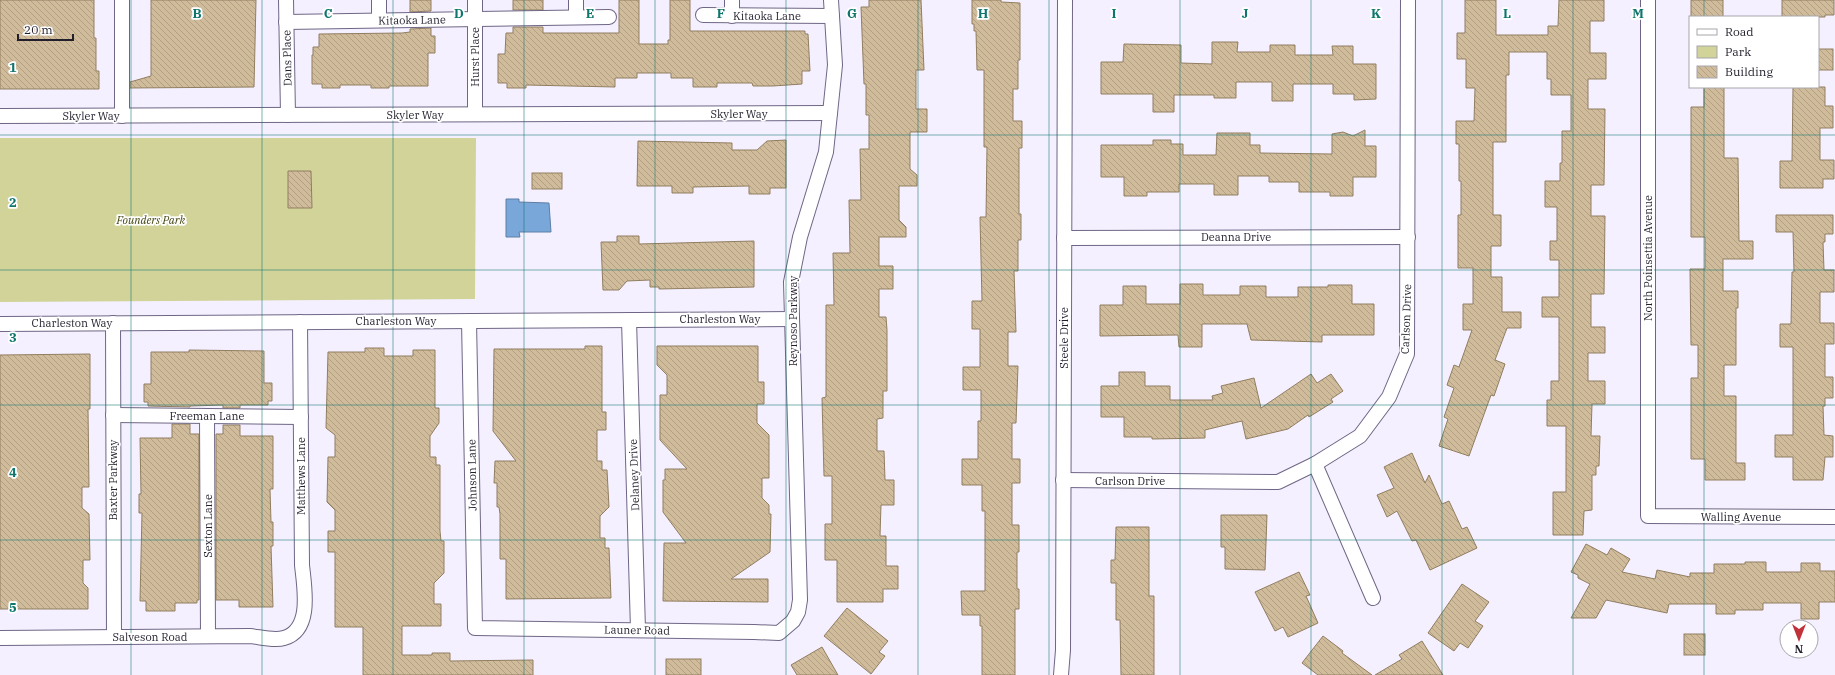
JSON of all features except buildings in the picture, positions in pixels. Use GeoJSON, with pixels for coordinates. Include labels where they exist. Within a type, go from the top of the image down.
{"type":"FeatureCollection","features":[{"type":"Feature","properties":{"kind":"street"},"geometry":{"type":"LineString","coordinates":[[122,0],[122,116]]}},
{"type":"Feature","properties":{"kind":"street","name":"Dans Place"},"geometry":{"type":"LineString","coordinates":[[286,0],[288,115]]}},
{"type":"Feature","properties":{"kind":"street"},"geometry":{"type":"LineString","coordinates":[[379,0],[379,20]]}},
{"type":"Feature","properties":{"kind":"street","name":"Hurst Place"},"geometry":{"type":"LineString","coordinates":[[475,0],[475,114]]}},
{"type":"Feature","properties":{"kind":"street"},"geometry":{"type":"LineString","coordinates":[[576,0],[576,18]]}},
{"type":"Feature","properties":{"kind":"street"},"geometry":{"type":"LineString","coordinates":[[732,0],[732,16]]}},
{"type":"Feature","properties":{"kind":"street","name":"Reynoso Parkway"},"geometry":{"type":"LineString","coordinates":[[793,621],[798,612],[800,600],[791,282],[795,260],[826,152],[835,65],[831,0]]}},
{"type":"Feature","properties":{"kind":"street","name":"Steele Drive"},"geometry":{"type":"LineString","coordinates":[[1061,675],[1063,650],[1065,0]]}},
{"type":"Feature","properties":{"kind":"street","name":"Carlson Drive"},"geometry":{"type":"LineString","coordinates":[[1063,480],[1278,482],[1315,464],[1360,436],[1389,397],[1407,354],[1408,0]]}},
{"type":"Feature","properties":{"kind":"street","name":"North Poinsettia Avenue"},"geometry":{"type":"LineString","coordinates":[[1648,0],[1648,516]]}},
{"type":"Feature","properties":{"kind":"street","name":"Kitaoka Lane"},"geometry":{"type":"LineString","coordinates":[[703,15],[832,16]]}},
{"type":"Feature","properties":{"kind":"street","name":"Kitaoka Lane"},"geometry":{"type":"LineString","coordinates":[[286,22],[609,17]]}},
{"type":"Feature","properties":{"kind":"street","name":"Skyler Way"},"geometry":{"type":"LineString","coordinates":[[0,116],[830,113]]}},
{"type":"Feature","properties":{"kind":"street","name":"Deanna Drive"},"geometry":{"type":"LineString","coordinates":[[1064,238],[1408,237]]}},
{"type":"Feature","properties":{"kind":"street","name":"Charleston Way"},"geometry":{"type":"LineString","coordinates":[[0,324],[792,319]]}},
{"type":"Feature","properties":{"kind":"street","name":"Delaney Drive"},"geometry":{"type":"LineString","coordinates":[[629,320],[638,630]]}},
{"type":"Feature","properties":{"kind":"street","name":"Johnson Lane"},"geometry":{"type":"LineString","coordinates":[[470,321],[475,628]]}},
{"type":"Feature","properties":{"kind":"street","name":"Matthews Lane"},"geometry":{"type":"LineString","coordinates":[[298,629],[306,603],[302,565],[300,322]]}},
{"type":"Feature","properties":{"kind":"street","name":"Baxter Parkway"},"geometry":{"type":"LineString","coordinates":[[113,323],[114,637]]}},
{"type":"Feature","properties":{"kind":"street","name":"Freeman Lane"},"geometry":{"type":"LineString","coordinates":[[113,415],[301,417]]}},
{"type":"Feature","properties":{"kind":"street","name":"Sexton Lane"},"geometry":{"type":"LineString","coordinates":[[207,416],[208,636]]}},
{"type":"Feature","properties":{"kind":"street"},"geometry":{"type":"LineString","coordinates":[[1315,464],[1373,598]]}},
{"type":"Feature","properties":{"kind":"street","name":"Walling Avenue"},"geometry":{"type":"LineString","coordinates":[[1648,516],[1835,517]]}},
{"type":"Feature","properties":{"kind":"street","name":"Launer Road"},"geometry":{"type":"LineString","coordinates":[[475,628],[779,633],[793,621]]}},
{"type":"Feature","properties":{"kind":"street","name":"Salveson Road"},"geometry":{"type":"LineString","coordinates":[[0,638],[208,636],[285,638],[298,629]]}},
{"type":"Feature","properties":{"kind":"green space","name":"Founders Park"},"geometry":{"type":"Polygon","coordinates":[[[0,138],[476,138],[475,299],[0,302],[0,138]]]}},
{"type":"Feature","properties":{"kind":"water"},"geometry":{"type":"Polygon","coordinates":[[[506,199],[519,199],[519,202],[549,203],[551,232],[519,232],[520,237],[506,237],[506,199]]]}}]}
